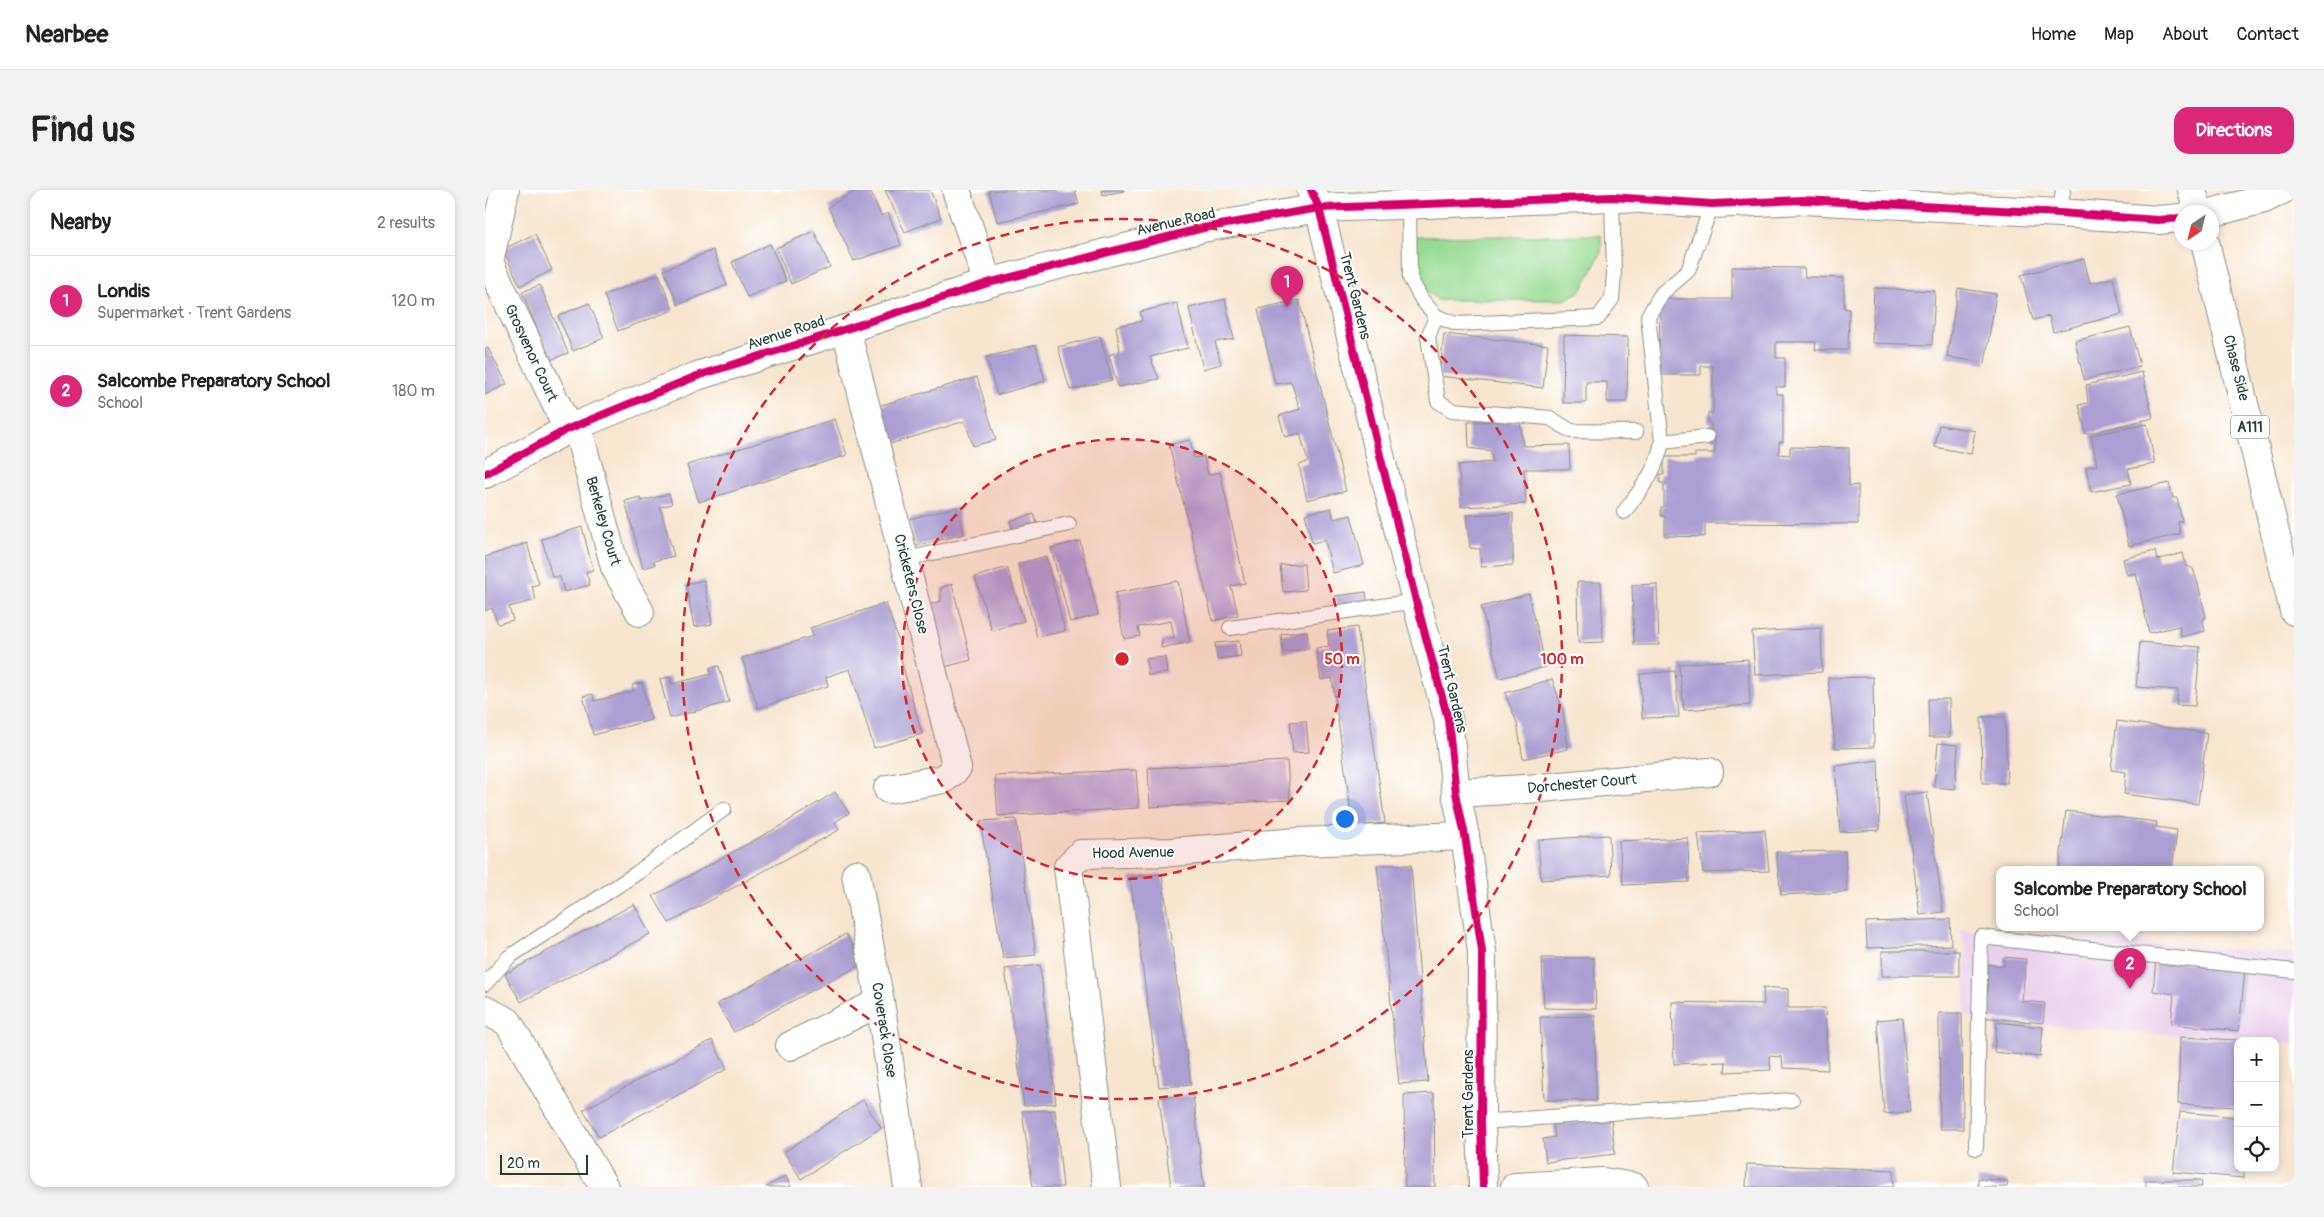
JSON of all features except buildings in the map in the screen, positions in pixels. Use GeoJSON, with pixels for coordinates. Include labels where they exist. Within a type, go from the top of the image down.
{"type":"FeatureCollection","features":[{"type":"Feature","properties":{"kind":"street","name":"Grosvenor Court"},"geometry":{"type":"LineString","coordinates":[[505,190],[489,262],[572,428]]}},
{"type":"Feature","properties":{"kind":"street"},"geometry":{"type":"LineString","coordinates":[[956,190],[988,284]]}},
{"type":"Feature","properties":{"kind":"street"},"geometry":{"type":"LineString","coordinates":[[2192,190],[2196,205]]}},
{"type":"Feature","properties":{"kind":"street"},"geometry":{"type":"LineString","coordinates":[[2219,211],[2264,199],[2282,190]]}},
{"type":"Feature","properties":{"kind":"street","name":"Avenue Road"},"geometry":{"type":"LineString","coordinates":[[485,474],[572,428],[697,376],[988,284],[1315,199],[1409,205],[1612,198],[1712,204],[1803,200],[2061,201],[2158,220],[2174,219]]}},
{"type":"Feature","properties":{"kind":"street","name":"Trent Gardens"},"geometry":{"type":"LineString","coordinates":[[1315,199],[1416,601],[1448,719],[1456,793],[1465,836],[1481,951],[1483,1187]]}},
{"type":"Feature","properties":{"kind":"street","name":"Chase Side"},"geometry":{"type":"LineString","coordinates":[[2207,250],[2291,581],[2294,611]]}},
{"type":"Feature","properties":{"kind":"street","name":"Cricketers Close"},"geometry":{"type":"LineString","coordinates":[[846,329],[957,768],[944,779],[888,789]]}},
{"type":"Feature","properties":{"kind":"street","name":"Berkeley Court"},"geometry":{"type":"LineString","coordinates":[[572,428],[615,567],[640,612]]}},
{"type":"Feature","properties":{"kind":"street","name":"Dorchester Court"},"geometry":{"type":"LineString","coordinates":[[1456,793],[1541,788],[1709,772]]}},
{"type":"Feature","properties":{"kind":"street","name":"Hood Avenue"},"geometry":{"type":"LineString","coordinates":[[1107,1187],[1068,866],[1081,854],[1172,852],[1299,842],[1465,836]]}},
{"type":"Feature","properties":{"kind":"street","name":"Coverack Close"},"geometry":{"type":"LineString","coordinates":[[856,874],[880,1002],[908,1187]]}},
{"type":"Feature","properties":{"kind":"street"},"geometry":{"type":"LineString","coordinates":[[790,1046],[880,1002]]}},
{"type":"Feature","properties":{"kind":"street"},"geometry":{"type":"LineString","coordinates":[[485,1010],[507,1022],[604,1187]]}},
{"type":"Feature","properties":{"kind":"street"},"geometry":{"type":"LineString","coordinates":[[1515,1187],[1603,1182],[1634,1187]]}},
{"type":"Feature","properties":{"kind":"lane"},"geometry":{"type":"LineString","coordinates":[[1409,205],[1410,278],[1422,300],[1437,316],[1455,324],[1598,318],[1612,299],[1614,274],[1612,198]]}},
{"type":"Feature","properties":{"kind":"lane"},"geometry":{"type":"LineString","coordinates":[[1624,512],[1652,474],[1658,461],[1662,442],[1648,316],[1661,293],[1688,271],[1712,204]]}},
{"type":"Feature","properties":{"kind":"lane"},"geometry":{"type":"LineString","coordinates":[[1437,316],[1428,337],[1438,401],[1452,410],[1550,418],[1571,431],[1636,432]]}},
{"type":"Feature","properties":{"kind":"lane"},"geometry":{"type":"LineString","coordinates":[[1662,442],[1707,437]]}},
{"type":"Feature","properties":{"kind":"lane"},"geometry":{"type":"LineString","coordinates":[[905,558],[1069,524]]}},
{"type":"Feature","properties":{"kind":"lane"},"geometry":{"type":"LineString","coordinates":[[1230,628],[1416,601]]}},
{"type":"Feature","properties":{"kind":"lane"},"geometry":{"type":"LineString","coordinates":[[485,984],[509,957],[637,873],[725,808]]}},
{"type":"Feature","properties":{"kind":"lane"},"geometry":{"type":"LineString","coordinates":[[1976,1148],[1981,937],[2294,971]]}},
{"type":"Feature","properties":{"kind":"lane"},"geometry":{"type":"LineString","coordinates":[[1481,1122],[1792,1100]]}},
{"type":"Feature","properties":{"kind":"shaded area"},"geometry":{"type":"Polygon","coordinates":[[[1960,929],[2294,954],[2294,1044],[2279,1043],[2279,1037],[2234,1037],[2234,1039],[1982,1020],[1965,1016],[1966,951],[1960,929]]]}},
{"type":"Feature","properties":{"kind":"green space"},"geometry":{"type":"Polygon","coordinates":[[[1601,235],[1601,253],[1581,291],[1564,300],[1438,300],[1418,280],[1416,273],[1416,237],[1601,235]]]}},
{"type":"Feature","properties":{"kind":"cycle path"},"geometry":{"type":"LineString","coordinates":[[1311,190],[1319,208],[1416,601],[1448,719],[1456,793],[1465,836],[1482,951],[1481,1122],[1483,1187]]}},
{"type":"Feature","properties":{"kind":"cycle path"},"geometry":{"type":"LineString","coordinates":[[485,474],[568,429],[697,376],[988,283],[1203,228],[1319,208],[1612,197],[1712,204],[1803,200],[2158,220],[2174,219]]}},
{"type":"Feature","properties":{"kind":"place","name":"Londis"},"geometry":{"type":"Point","coordinates":[1287,307]}},
{"type":"Feature","properties":{"kind":"place","name":"Salcombe Preparatory School"},"geometry":{"type":"Point","coordinates":[2130,989]}}]}
